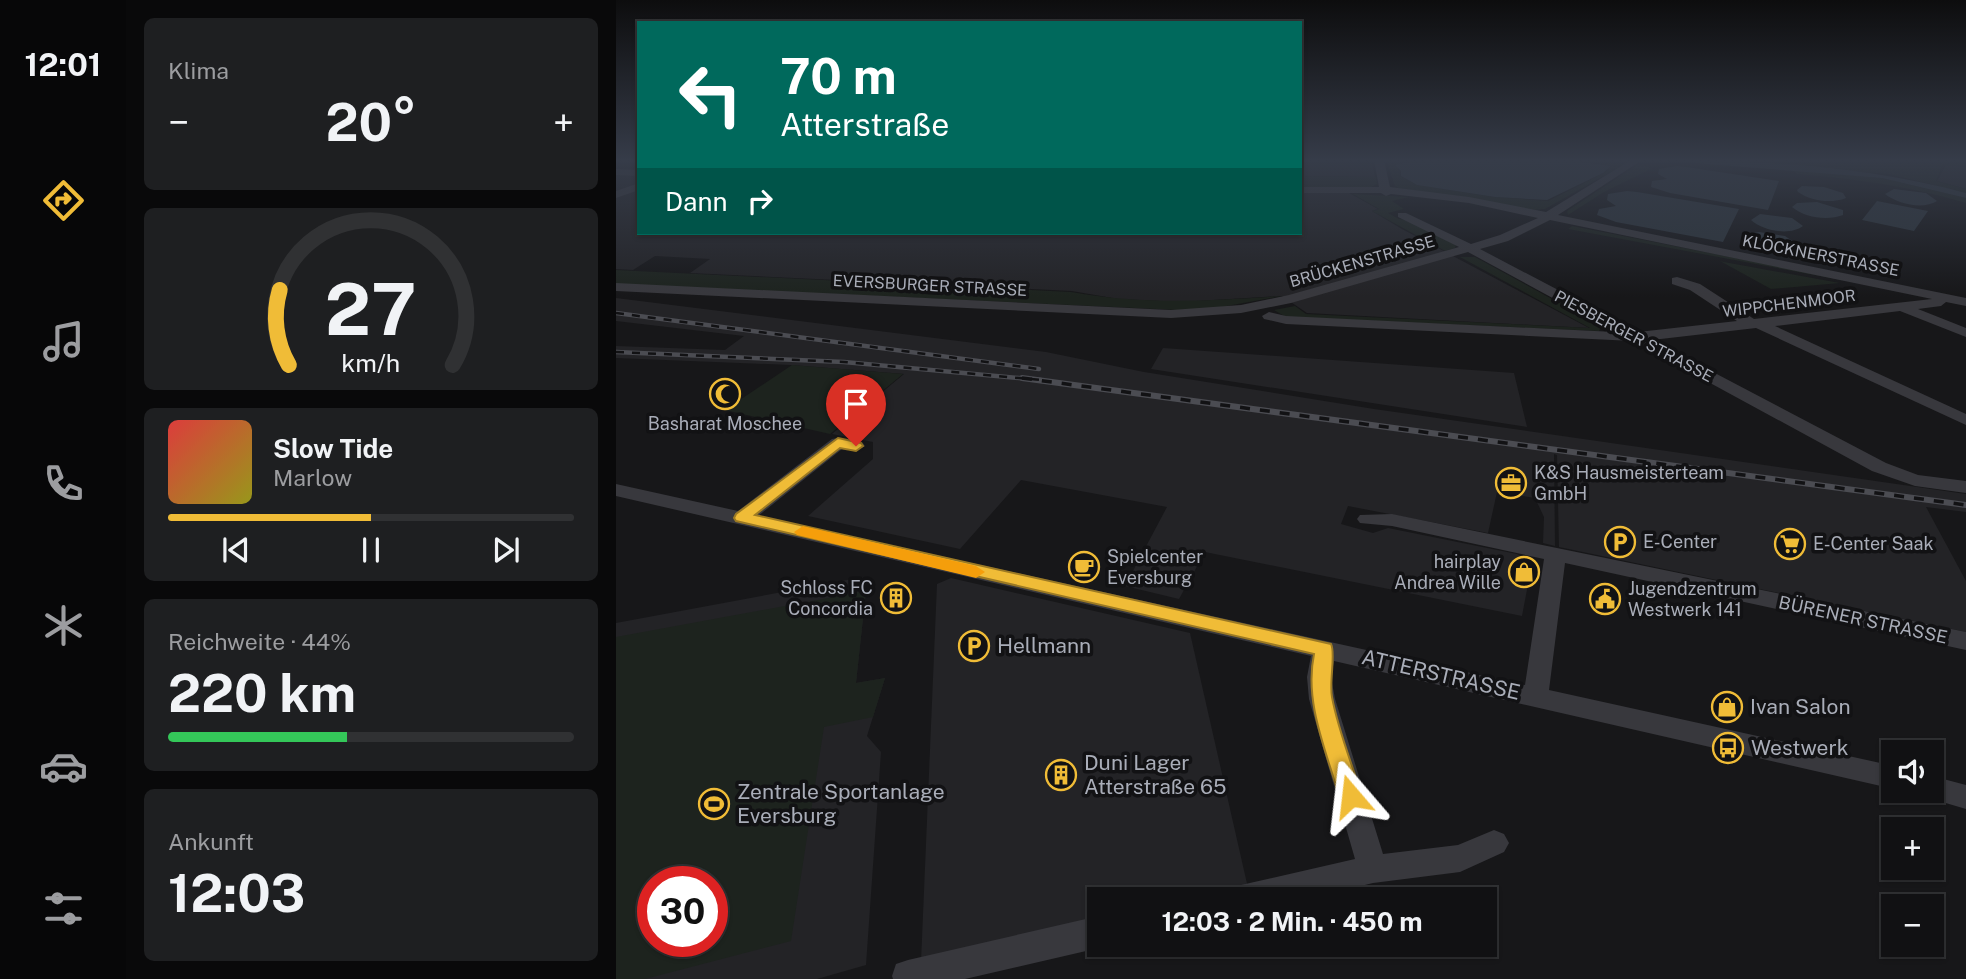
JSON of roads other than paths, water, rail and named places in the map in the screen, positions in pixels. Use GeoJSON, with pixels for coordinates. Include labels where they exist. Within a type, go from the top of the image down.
{"type":"FeatureCollection","features":[{"type":"Feature","properties":{"kind":"street","name":"KLÖCKNERSTRASSE"},"geometry":{"type":"LineString","coordinates":[[1481,206],[1966,302]]}},
{"type":"Feature","properties":{"kind":"street","name":"BRÜCKENSTRASSE"},"geometry":{"type":"LineString","coordinates":[[1241,309],[1302,296],[1471,249],[1524,231],[1565,206]]}},
{"type":"Feature","properties":{"kind":"street","name":"PIESBERGER STRASSE"},"geometry":{"type":"LineString","coordinates":[[1402,215],[1471,249],[1864,460]]}},
{"type":"Feature","properties":{"kind":"street"},"geometry":{"type":"LineString","coordinates":[[1677,281],[1695,287],[1755,324],[1966,420]]}},
{"type":"Feature","properties":{"kind":"street","name":"EVERSBURGER STRASSE"},"geometry":{"type":"LineString","coordinates":[[616,287],[1171,314],[1241,309]]}},
{"type":"Feature","properties":{"kind":"street","name":"WIPPCHENMOOR"},"geometry":{"type":"LineString","coordinates":[[1635,337],[1936,303],[1944,297]]}},
{"type":"Feature","properties":{"kind":"street"},"geometry":{"type":"LineString","coordinates":[[1902,307],[1966,333]]}},
{"type":"Feature","properties":{"kind":"street"},"geometry":{"type":"LineString","coordinates":[[1269,316],[1286,320],[1635,337]]}},
{"type":"Feature","properties":{"kind":"street"},"geometry":{"type":"LineString","coordinates":[[742,518],[838,443],[856,446]]}},
{"type":"Feature","properties":{"kind":"street"},"geometry":{"type":"LineString","coordinates":[[1864,460],[1896,475],[1966,487]]}},
{"type":"Feature","properties":{"kind":"street","name":"ATTERSTRASSE"},"geometry":{"type":"LineString","coordinates":[[616,490],[1881,775]]}},
{"type":"Feature","properties":{"kind":"street","name":"BÜRENER STRASSE"},"geometry":{"type":"LineString","coordinates":[[1367,519],[1392,520],[1966,641]]}},
{"type":"Feature","properties":{"kind":"street"},"geometry":{"type":"LineString","coordinates":[[1536,696],[1555,555]]}},
{"type":"Feature","properties":{"kind":"street"},"geometry":{"type":"LineString","coordinates":[[1324,649],[1319,677],[1322,699],[1373,869]]}},
{"type":"Feature","properties":{"kind":"street"},"geometry":{"type":"LineString","coordinates":[[1944,791],[1966,797]]}},
{"type":"Feature","properties":{"kind":"street"},"geometry":{"type":"LineString","coordinates":[[1296,887],[1373,869],[1460,858],[1494,843]]}},
{"type":"Feature","properties":{"kind":"street"},"geometry":{"type":"LineString","coordinates":[[908,976],[1087,935]]}},
{"type":"Feature","properties":{"kind":"railway"},"geometry":{"type":"LineString","coordinates":[[616,313],[1039,369]]}},
{"type":"Feature","properties":{"kind":"railway"},"geometry":{"type":"LineString","coordinates":[[616,352],[844,362],[1028,379]]}},
{"type":"Feature","properties":{"kind":"railway"},"geometry":{"type":"LineString","coordinates":[[1022,378],[1028,379]]}},
{"type":"Feature","properties":{"kind":"railway"},"geometry":{"type":"LineString","coordinates":[[1028,379],[1041,380]]}},
{"type":"Feature","properties":{"kind":"railway"},"geometry":{"type":"LineString","coordinates":[[1028,379],[1966,505]]}},
{"type":"Feature","properties":{"kind":"place","name":"Basharat Moschee"},"geometry":{"type":"Point","coordinates":[725,394]}},
{"type":"Feature","properties":{"kind":"place","name":"K&S Hausmeisterteam GmbH"},"geometry":{"type":"Point","coordinates":[1511,483]}},
{"type":"Feature","properties":{"kind":"place","name":"E-Center"},"geometry":{"type":"Point","coordinates":[1620,542]}},
{"type":"Feature","properties":{"kind":"place","name":"E-Center Saak"},"geometry":{"type":"Point","coordinates":[1790,544]}},
{"type":"Feature","properties":{"kind":"place","name":"Spielcenter Eversburg"},"geometry":{"type":"Point","coordinates":[1084,567]}},
{"type":"Feature","properties":{"kind":"place","name":"hairplay Andrea Wille"},"geometry":{"type":"Point","coordinates":[1524,572]}},
{"type":"Feature","properties":{"kind":"place","name":"Schloss FC Concordia"},"geometry":{"type":"Point","coordinates":[896,598]}},
{"type":"Feature","properties":{"kind":"place","name":"Jugendzentrum Westwerk 141"},"geometry":{"type":"Point","coordinates":[1605,599]}},
{"type":"Feature","properties":{"kind":"place","name":"Hellmann"},"geometry":{"type":"Point","coordinates":[974,646]}},
{"type":"Feature","properties":{"kind":"place","name":"Ivan Salon"},"geometry":{"type":"Point","coordinates":[1727,707]}},
{"type":"Feature","properties":{"kind":"place","name":"Westwerk"},"geometry":{"type":"Point","coordinates":[1728,748]}},
{"type":"Feature","properties":{"kind":"place","name":"Duni Lager Atterstraße 65"},"geometry":{"type":"Point","coordinates":[1061,775]}},
{"type":"Feature","properties":{"kind":"place","name":"Zentrale Sportanlage Eversburg"},"geometry":{"type":"Point","coordinates":[714,804]}}]}
